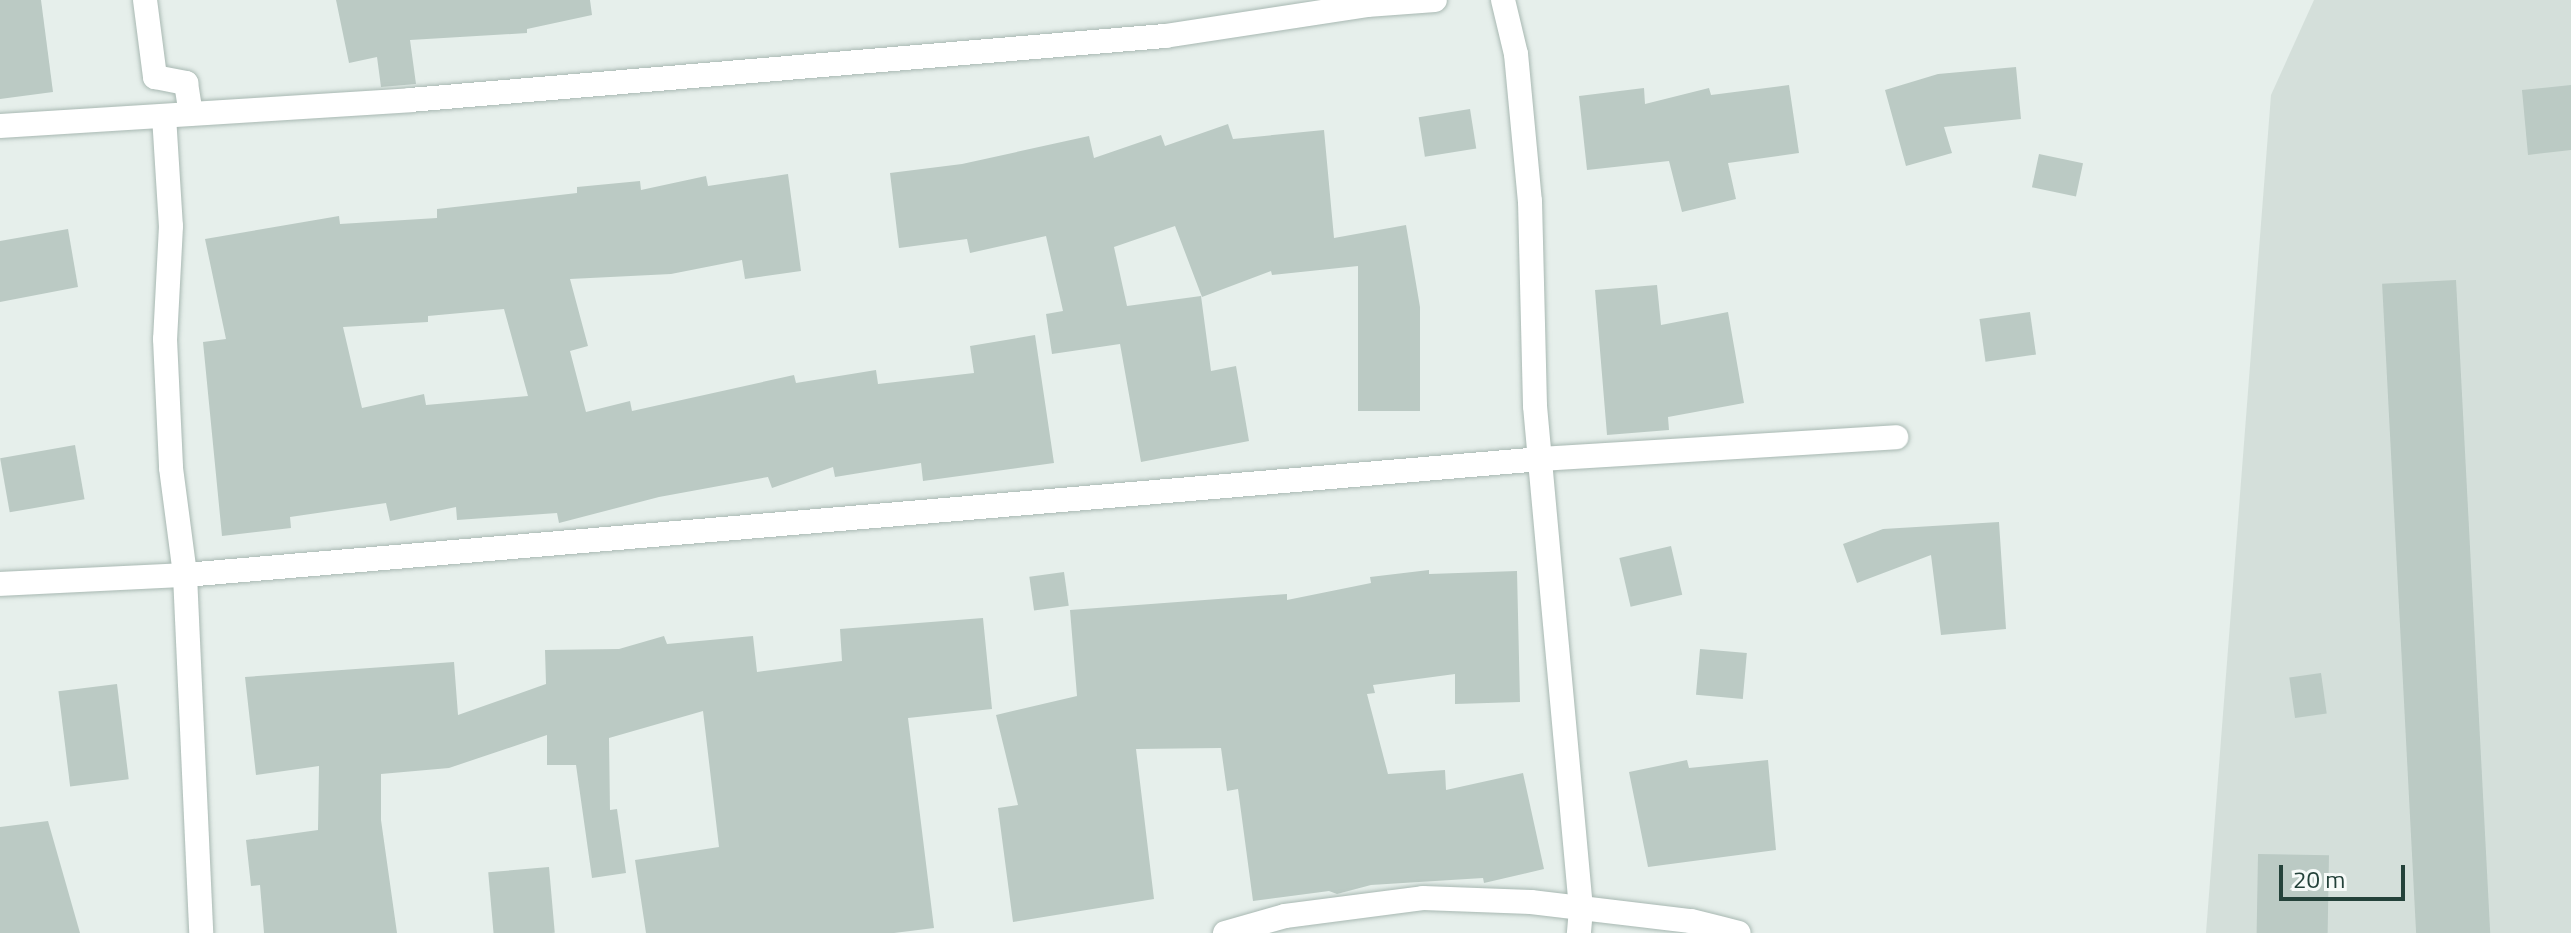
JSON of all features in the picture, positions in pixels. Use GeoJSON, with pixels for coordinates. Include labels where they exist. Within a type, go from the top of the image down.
{"type":"FeatureCollection","features":[{"type":"Feature","properties":{"kind":"street"},"geometry":{"type":"LineString","coordinates":[[145,0],[155,77],[186,83],[191,114]]}},
{"type":"Feature","properties":{"kind":"street"},"geometry":{"type":"LineString","coordinates":[[0,126],[191,114],[1165,36],[1367,5],[1435,0]]}},
{"type":"Feature","properties":{"kind":"street"},"geometry":{"type":"LineString","coordinates":[[1503,0],[1516,54],[1530,201],[1540,459],[1580,921]]}},
{"type":"Feature","properties":{"kind":"street"},"geometry":{"type":"LineString","coordinates":[[164,116],[171,226],[166,368],[171,468],[185,575],[201,933]]}},
{"type":"Feature","properties":{"kind":"street"},"geometry":{"type":"LineString","coordinates":[[0,584],[185,575],[1540,459],[1896,437]]}},
{"type":"Feature","properties":{"kind":"street"},"geometry":{"type":"LineString","coordinates":[[1225,933],[1285,916],[1423,898],[1580,921],[1691,921],[1739,933]]}},
{"type":"Feature","properties":{"kind":"shaded area"},"geometry":{"type":"Polygon","coordinates":[[[2314,0],[2571,0],[2571,933],[2206,933],[2271,95],[2314,0]]]}},
{"type":"Feature","properties":{"kind":"building"},"geometry":{"type":"Polygon","coordinates":[[[0,0],[41,0],[53,92],[0,99],[0,0]]]}},
{"type":"Feature","properties":{"kind":"building"},"geometry":{"type":"Polygon","coordinates":[[[336,0],[590,0],[592,15],[527,29],[527,33],[410,40],[416,84],[381,87],[377,57],[349,63],[336,0]]]}},
{"type":"Feature","properties":{"kind":"building"},"geometry":{"type":"Polygon","coordinates":[[[2016,67],[2021,119],[1944,127],[1952,153],[1906,166],[1885,90],[1938,74],[2016,67]]]}},
{"type":"Feature","properties":{"kind":"building"},"geometry":{"type":"Polygon","coordinates":[[[1789,85],[1799,153],[1728,163],[1736,199],[1682,212],[1669,161],[1587,170],[1579,96],[1644,88],[1645,104],[1709,88],[1711,95],[1789,85]]]}},
{"type":"Feature","properties":{"kind":"building"},"geometry":{"type":"Polygon","coordinates":[[[2571,85],[2571,150],[2528,155],[2522,90],[2571,85]]]}},
{"type":"Feature","properties":{"kind":"building"},"geometry":{"type":"Polygon","coordinates":[[[1470,109],[1476,149],[1425,157],[1419,117],[1470,109]]]}},
{"type":"Feature","properties":{"kind":"building"},"geometry":{"type":"Polygon","coordinates":[[[1228,124],[1233,139],[1324,130],[1334,238],[1406,225],[1420,307],[1420,411],[1358,411],[1358,266],[1272,275],[1271,271],[1202,297],[1175,226],[1114,247],[1127,306],[1201,296],[1211,371],[1236,366],[1249,441],[1141,462],[1120,344],[1052,354],[1046,314],[1063,311],[1046,236],[970,253],[967,239],[899,248],[890,173],[962,164],[1089,136],[1094,158],[1161,135],[1165,146],[1228,124]]]}},
{"type":"Feature","properties":{"kind":"building"},"geometry":{"type":"Polygon","coordinates":[[[2039,154],[2083,163],[2076,197],[2032,187],[2039,154]]]}},
{"type":"Feature","properties":{"kind":"building"},"geometry":{"type":"Polygon","coordinates":[[[788,174],[801,271],[745,279],[742,260],[671,274],[570,279],[588,346],[570,351],[586,412],[630,401],[632,411],[794,375],[796,383],[876,370],[878,384],[974,373],[970,346],[1035,335],[1054,463],[923,481],[921,463],[835,477],[833,467],[772,488],[768,477],[659,497],[559,523],[557,513],[457,520],[456,507],[390,521],[386,503],[290,517],[291,528],[222,536],[203,342],[226,339],[205,239],[339,216],[340,224],[437,218],[437,209],[577,193],[577,187],[640,181],[641,190],[706,176],[708,186],[788,174]],[[504,309],[428,316],[428,322],[343,327],[362,408],[424,394],[426,405],[528,396],[504,309]]]}},
{"type":"Feature","properties":{"kind":"building"},"geometry":{"type":"Polygon","coordinates":[[[68,229],[78,287],[0,302],[0,241],[68,229]]]}},
{"type":"Feature","properties":{"kind":"building"},"geometry":{"type":"Polygon","coordinates":[[[2456,280],[2490,933],[2416,933],[2382,284],[2456,280]]]}},
{"type":"Feature","properties":{"kind":"building"},"geometry":{"type":"Polygon","coordinates":[[[1657,285],[1661,325],[1728,312],[1744,403],[1668,417],[1669,430],[1607,435],[1595,290],[1657,285]]]}},
{"type":"Feature","properties":{"kind":"building"},"geometry":{"type":"Polygon","coordinates":[[[2030,312],[2036,355],[1985,362],[1979,319],[2030,312]]]}},
{"type":"Feature","properties":{"kind":"building"},"geometry":{"type":"Polygon","coordinates":[[[75,445],[85,499],[10,512],[0,458],[75,445]]]}},
{"type":"Feature","properties":{"kind":"building"},"geometry":{"type":"Polygon","coordinates":[[[1999,522],[2006,629],[1941,635],[1931,555],[1857,583],[1843,544],[1883,529],[1999,522]]]}},
{"type":"Feature","properties":{"kind":"building"},"geometry":{"type":"Polygon","coordinates":[[[1671,546],[1682,595],[1631,607],[1619,558],[1671,546]]]}},
{"type":"Feature","properties":{"kind":"building"},"geometry":{"type":"Polygon","coordinates":[[[1429,570],[1429,574],[1517,571],[1520,702],[1455,704],[1455,674],[1373,685],[1375,693],[1367,694],[1388,774],[1445,770],[1446,790],[1523,773],[1544,869],[1484,883],[1483,878],[1371,885],[1337,894],[1329,891],[1253,901],[1238,789],[1227,791],[1221,748],[1136,749],[1154,899],[1013,922],[998,808],[1018,805],[996,715],[1077,696],[1070,610],[1287,594],[1287,600],[1371,583],[1370,577],[1429,570]]]}},
{"type":"Feature","properties":{"kind":"building"},"geometry":{"type":"Polygon","coordinates":[[[1064,572],[1069,606],[1034,611],[1029,577],[1064,572]]]}},
{"type":"Feature","properties":{"kind":"building"},"geometry":{"type":"Polygon","coordinates":[[[983,618],[992,709],[908,718],[934,928],[894,933],[646,933],[635,860],[719,847],[703,711],[609,738],[610,810],[617,809],[626,873],[592,878],[576,765],[547,765],[547,735],[449,768],[381,774],[381,820],[397,933],[264,933],[260,885],[251,886],[246,840],[318,830],[319,766],[256,775],[245,677],[454,662],[458,715],[546,684],[545,650],[619,649],[664,636],[667,644],[753,636],[757,672],[842,661],[840,629],[983,618]]]}},
{"type":"Feature","properties":{"kind":"building"},"geometry":{"type":"Polygon","coordinates":[[[1700,649],[1747,653],[1743,699],[1696,695],[1700,649]]]}},
{"type":"Feature","properties":{"kind":"building"},"geometry":{"type":"Polygon","coordinates":[[[2321,673],[2327,714],[2295,718],[2289,677],[2321,673]]]}},
{"type":"Feature","properties":{"kind":"building"},"geometry":{"type":"Polygon","coordinates":[[[117,684],[129,779],[70,786],[58,691],[117,684]]]}},
{"type":"Feature","properties":{"kind":"building"},"geometry":{"type":"Polygon","coordinates":[[[1687,760],[1689,768],[1768,760],[1776,850],[1648,867],[1629,772],[1687,760]]]}},
{"type":"Feature","properties":{"kind":"building"},"geometry":{"type":"Polygon","coordinates":[[[48,821],[80,933],[0,933],[0,827],[48,821]]]}},
{"type":"Feature","properties":{"kind":"building"},"geometry":{"type":"Polygon","coordinates":[[[2258,854],[2329,855],[2328,933],[2257,933],[2258,854]]]}},
{"type":"Feature","properties":{"kind":"building"},"geometry":{"type":"Polygon","coordinates":[[[549,867],[555,933],[494,933],[488,872],[549,867]]]}}]}
